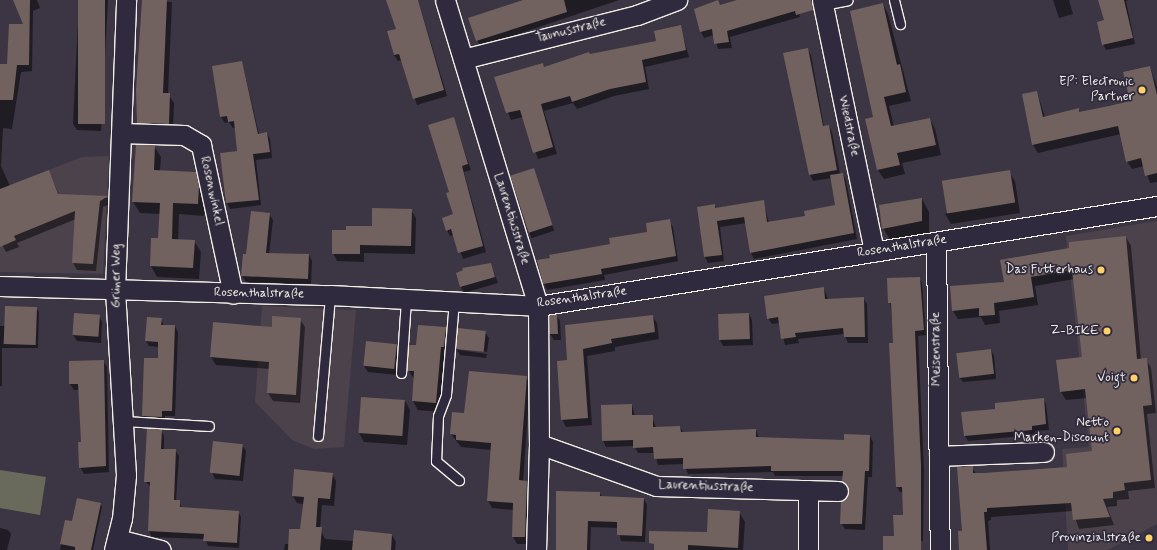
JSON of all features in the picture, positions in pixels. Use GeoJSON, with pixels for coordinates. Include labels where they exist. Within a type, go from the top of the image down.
{"type":"FeatureCollection","features":[{"type":"Feature","properties":{"kind":"street","name":"Grüner Weg"},"geometry":{"type":"LineString","coordinates":[[115,545],[122,519],[126,475],[124,421],[115,290],[126,0]]}},
{"type":"Feature","properties":{"kind":"street","name":"Laurentiusstraße"},"geometry":{"type":"LineString","coordinates":[[445,0],[538,306],[539,444],[536,550]]}},
{"type":"Feature","properties":{"kind":"street","name":"Taunusstraße"},"geometry":{"type":"LineString","coordinates":[[463,58],[637,15],[678,0]]}},
{"type":"Feature","properties":{"kind":"street","name":"Wiedstraße"},"geometry":{"type":"LineString","coordinates":[[822,2],[874,252]]}},
{"type":"Feature","properties":{"kind":"street","name":"Rosenwinkel"},"geometry":{"type":"LineString","coordinates":[[122,133],[184,136],[201,145],[233,294]]}},
{"type":"Feature","properties":{"kind":"street","name":"Rosenthalstraße"},"geometry":{"type":"LineString","coordinates":[[0,286],[233,294],[330,295],[538,306],[1157,206]]}},
{"type":"Feature","properties":{"kind":"street","name":"Meisenstraße"},"geometry":{"type":"LineString","coordinates":[[936,242],[940,550]]}},
{"type":"Feature","properties":{"kind":"street","name":"Laurentiusstraße"},"geometry":{"type":"LineString","coordinates":[[539,444],[656,486],[838,491]]}},
{"type":"Feature","properties":{"kind":"street"},"geometry":{"type":"LineString","coordinates":[[939,456],[1044,452]]}},
{"type":"Feature","properties":{"kind":"street"},"geometry":{"type":"LineString","coordinates":[[808,490],[808,550]]}},
{"type":"Feature","properties":{"kind":"street"},"geometry":{"type":"LineString","coordinates":[[115,545],[161,550]]}},
{"type":"Feature","properties":{"kind":"lane"},"geometry":{"type":"LineString","coordinates":[[822,2],[848,0]]}},
{"type":"Feature","properties":{"kind":"lane"},"geometry":{"type":"LineString","coordinates":[[894,0],[900,24]]}},
{"type":"Feature","properties":{"kind":"lane"},"geometry":{"type":"LineString","coordinates":[[318,436],[330,295]]}},
{"type":"Feature","properties":{"kind":"lane"},"geometry":{"type":"LineString","coordinates":[[401,373],[406,299]]}},
{"type":"Feature","properties":{"kind":"lane"},"geometry":{"type":"LineString","coordinates":[[454,301],[446,395],[438,416],[436,461],[459,480]]}},
{"type":"Feature","properties":{"kind":"lane"},"geometry":{"type":"LineString","coordinates":[[124,421],[209,426]]}},
{"type":"Feature","properties":{"kind":"shaded area"},"geometry":{"type":"Polygon","coordinates":[[[109,156],[103,274],[0,272],[0,189],[82,157],[109,156]]]}},
{"type":"Feature","properties":{"kind":"shaded area"},"geometry":{"type":"Polygon","coordinates":[[[1157,221],[1157,524],[1108,550],[1068,550],[1062,449],[1089,447],[1066,236],[1157,221]]]}},
{"type":"Feature","properties":{"kind":"shaded area"},"geometry":{"type":"Polygon","coordinates":[[[262,306],[356,310],[344,447],[314,449],[292,440],[255,402],[262,306]]]}},
{"type":"Feature","properties":{"kind":"green space"},"geometry":{"type":"Polygon","coordinates":[[[0,470],[46,477],[40,515],[0,508],[0,470]]]}},
{"type":"Feature","properties":{"kind":"building"},"geometry":{"type":"Polygon","coordinates":[[[13,0],[30,0],[29,65],[17,65],[13,100],[0,100],[0,64],[7,64],[9,24],[23,24],[13,0]]]}},
{"type":"Feature","properties":{"kind":"building"},"geometry":{"type":"Polygon","coordinates":[[[78,0],[105,0],[105,124],[78,124],[78,0]]]}},
{"type":"Feature","properties":{"kind":"building"},"geometry":{"type":"Polygon","coordinates":[[[142,0],[167,0],[163,93],[170,93],[169,124],[137,123],[136,90],[142,0]]]}},
{"type":"Feature","properties":{"kind":"building"},"geometry":{"type":"Polygon","coordinates":[[[386,0],[418,0],[444,90],[413,99],[399,54],[394,55],[387,31],[396,29],[386,0]]]}},
{"type":"Feature","properties":{"kind":"building"},"geometry":{"type":"Polygon","coordinates":[[[523,0],[564,0],[567,12],[476,41],[468,18],[523,0]]]}},
{"type":"Feature","properties":{"kind":"building"},"geometry":{"type":"Polygon","coordinates":[[[718,0],[720,5],[737,0],[811,0],[813,10],[796,15],[795,11],[727,31],[729,42],[714,44],[712,29],[700,32],[694,9],[718,0]]]}},
{"type":"Feature","properties":{"kind":"building"},"geometry":{"type":"Polygon","coordinates":[[[1098,0],[1124,0],[1133,38],[1102,45],[1097,22],[1104,20],[1098,0]]]}},
{"type":"Feature","properties":{"kind":"building"},"geometry":{"type":"Polygon","coordinates":[[[883,3],[897,65],[900,64],[906,92],[884,97],[891,126],[930,118],[936,145],[897,153],[900,165],[877,170],[865,119],[873,117],[850,11],[883,3]]]}},
{"type":"Feature","properties":{"kind":"building"},"geometry":{"type":"Polygon","coordinates":[[[681,25],[686,50],[642,60],[646,82],[610,89],[572,102],[570,96],[541,104],[553,147],[533,153],[520,110],[506,113],[494,77],[543,63],[544,67],[589,52],[590,54],[656,41],[654,31],[681,25]]]}},
{"type":"Feature","properties":{"kind":"building"},"geometry":{"type":"Polygon","coordinates":[[[808,48],[823,126],[829,125],[837,170],[809,175],[783,53],[808,48]]]}},
{"type":"Feature","properties":{"kind":"building"},"geometry":{"type":"Polygon","coordinates":[[[242,61],[258,134],[267,132],[270,152],[253,154],[259,200],[226,203],[220,153],[237,151],[234,121],[228,122],[227,116],[220,117],[212,66],[242,61]]]}},
{"type":"Feature","properties":{"kind":"building"},"geometry":{"type":"Polygon","coordinates":[[[1150,66],[1157,95],[1157,173],[1145,176],[1141,158],[1126,162],[1118,126],[1032,145],[1022,94],[1037,91],[1043,117],[1079,108],[1079,112],[1109,106],[1130,101],[1123,72],[1150,66]]]}},
{"type":"Feature","properties":{"kind":"building"},"geometry":{"type":"Polygon","coordinates":[[[454,117],[468,164],[462,166],[483,246],[458,253],[451,229],[446,231],[442,218],[453,214],[446,193],[449,192],[428,125],[454,117]]]}},
{"type":"Feature","properties":{"kind":"building"},"geometry":{"type":"Polygon","coordinates":[[[136,144],[155,145],[154,170],[196,172],[199,186],[198,204],[173,203],[172,239],[195,240],[193,268],[150,266],[151,238],[158,238],[160,203],[132,202],[136,144]]]}},
{"type":"Feature","properties":{"kind":"building"},"geometry":{"type":"Polygon","coordinates":[[[534,168],[553,225],[529,233],[510,176],[534,168]]]}},
{"type":"Feature","properties":{"kind":"building"},"geometry":{"type":"Polygon","coordinates":[[[49,170],[58,194],[108,196],[100,201],[93,264],[72,263],[75,211],[14,236],[16,240],[0,247],[0,189],[49,170]]]}},
{"type":"Feature","properties":{"kind":"building"},"geometry":{"type":"Polygon","coordinates":[[[1010,170],[1015,203],[947,213],[942,181],[1010,170]]]}},
{"type":"Feature","properties":{"kind":"building"},"geometry":{"type":"Polygon","coordinates":[[[843,173],[854,233],[750,253],[744,217],[717,221],[722,255],[704,257],[697,207],[715,204],[715,208],[764,200],[767,222],[805,216],[804,211],[835,205],[830,175],[843,173]]]}},
{"type":"Feature","properties":{"kind":"building"},"geometry":{"type":"Polygon","coordinates":[[[922,198],[922,221],[882,229],[879,205],[922,198]]]}},
{"type":"Feature","properties":{"kind":"building"},"geometry":{"type":"Polygon","coordinates":[[[372,208],[412,209],[411,246],[360,245],[360,254],[332,254],[332,230],[346,230],[346,226],[372,226],[372,208]]]}},
{"type":"Feature","properties":{"kind":"building"},"geometry":{"type":"Polygon","coordinates":[[[251,211],[270,213],[266,253],[309,254],[308,279],[241,276],[243,254],[246,254],[251,211]]]}},
{"type":"Feature","properties":{"kind":"building"},"geometry":{"type":"Polygon","coordinates":[[[670,219],[676,256],[601,269],[602,274],[543,284],[537,260],[550,258],[549,255],[610,244],[609,238],[647,232],[646,223],[670,219]]]}},
{"type":"Feature","properties":{"kind":"building"},"geometry":{"type":"Polygon","coordinates":[[[1126,236],[1137,359],[1147,358],[1152,405],[1143,406],[1151,480],[1124,483],[1125,490],[1113,492],[1113,498],[1103,499],[1110,517],[1073,520],[1071,503],[987,508],[987,512],[984,512],[987,550],[959,550],[958,531],[962,531],[957,467],[973,466],[973,473],[984,473],[1067,467],[1066,454],[1092,451],[1085,389],[1060,392],[1056,360],[1082,357],[1072,270],[1031,277],[1034,297],[994,303],[995,315],[979,316],[979,308],[952,311],[950,286],[1004,282],[1000,260],[1069,248],[1069,242],[1126,236]]]}},
{"type":"Feature","properties":{"kind":"building"},"geometry":{"type":"Polygon","coordinates":[[[491,263],[495,277],[460,287],[456,273],[463,270],[462,268],[491,263]]]}},
{"type":"Feature","properties":{"kind":"building"},"geometry":{"type":"Polygon","coordinates":[[[920,277],[924,330],[915,331],[921,465],[921,550],[883,550],[883,536],[894,536],[893,515],[903,515],[902,487],[896,487],[889,343],[893,343],[891,303],[888,303],[887,278],[920,277]]]}},
{"type":"Feature","properties":{"kind":"building"},"geometry":{"type":"Polygon","coordinates":[[[824,287],[825,299],[864,297],[865,337],[844,337],[843,328],[795,333],[796,337],[781,339],[778,317],[767,319],[764,296],[824,287]]]}},
{"type":"Feature","properties":{"kind":"building"},"geometry":{"type":"Polygon","coordinates":[[[5,306],[37,307],[36,345],[4,344],[5,306]]]}},
{"type":"Feature","properties":{"kind":"building"},"geometry":{"type":"Polygon","coordinates":[[[74,313],[100,315],[98,337],[72,335],[74,313]]]}},
{"type":"Feature","properties":{"kind":"building"},"geometry":{"type":"Polygon","coordinates":[[[749,313],[750,339],[719,340],[718,314],[749,313]]]}},
{"type":"Feature","properties":{"kind":"building"},"geometry":{"type":"Polygon","coordinates":[[[557,314],[558,334],[549,334],[549,315],[557,314]]]}},
{"type":"Feature","properties":{"kind":"building"},"geometry":{"type":"Polygon","coordinates":[[[653,315],[655,332],[611,339],[612,343],[583,349],[588,418],[561,420],[557,361],[567,360],[565,325],[653,315]]]}},
{"type":"Feature","properties":{"kind":"building"},"geometry":{"type":"Polygon","coordinates":[[[272,316],[301,318],[296,395],[267,393],[269,362],[210,357],[213,322],[272,327],[272,316]]]}},
{"type":"Feature","properties":{"kind":"building"},"geometry":{"type":"Polygon","coordinates":[[[147,317],[162,318],[161,325],[175,325],[172,411],[162,411],[162,417],[142,416],[144,358],[158,358],[158,342],[145,341],[147,317]]]}},
{"type":"Feature","properties":{"kind":"building"},"geometry":{"type":"Polygon","coordinates":[[[418,325],[446,327],[444,347],[441,347],[436,403],[412,401],[414,371],[407,371],[409,345],[416,345],[418,325]]]}},
{"type":"Feature","properties":{"kind":"building"},"geometry":{"type":"Polygon","coordinates":[[[458,328],[486,331],[484,352],[456,349],[458,328]]]}},
{"type":"Feature","properties":{"kind":"building"},"geometry":{"type":"Polygon","coordinates":[[[366,341],[397,344],[394,369],[363,366],[366,341]]]}},
{"type":"Feature","properties":{"kind":"building"},"geometry":{"type":"Polygon","coordinates":[[[991,349],[994,374],[959,378],[956,353],[991,349]]]}},
{"type":"Feature","properties":{"kind":"building"},"geometry":{"type":"Polygon","coordinates":[[[104,360],[106,466],[79,468],[78,442],[81,442],[78,384],[69,384],[69,361],[104,360]]]}},
{"type":"Feature","properties":{"kind":"building"},"geometry":{"type":"Polygon","coordinates":[[[469,371],[527,376],[519,480],[527,481],[525,537],[512,537],[513,503],[487,501],[491,443],[456,440],[456,435],[450,434],[452,412],[464,413],[469,371]]]}},
{"type":"Feature","properties":{"kind":"building"},"geometry":{"type":"Polygon","coordinates":[[[361,397],[405,400],[402,436],[358,433],[361,397]]]}},
{"type":"Feature","properties":{"kind":"building"},"geometry":{"type":"Polygon","coordinates":[[[1044,398],[1046,424],[1032,426],[1032,430],[964,436],[961,412],[995,409],[995,403],[1044,398]]]}},
{"type":"Feature","properties":{"kind":"building"},"geometry":{"type":"Polygon","coordinates":[[[632,404],[632,415],[653,415],[653,427],[680,426],[681,432],[756,429],[756,437],[844,440],[844,434],[870,435],[869,471],[865,471],[862,524],[840,524],[841,501],[849,492],[847,485],[842,481],[843,471],[771,471],[771,466],[683,469],[683,458],[654,459],[653,447],[633,448],[633,440],[602,441],[601,405],[632,404]]]}},
{"type":"Feature","properties":{"kind":"building"},"geometry":{"type":"Polygon","coordinates":[[[147,428],[162,429],[161,449],[176,449],[174,500],[180,500],[180,507],[239,511],[237,543],[203,541],[204,534],[148,531],[150,482],[144,482],[147,428]]]}},
{"type":"Feature","properties":{"kind":"building"},"geometry":{"type":"Polygon","coordinates":[[[213,441],[243,444],[239,476],[210,473],[213,441]]]}},
{"type":"Feature","properties":{"kind":"building"},"geometry":{"type":"Polygon","coordinates":[[[294,469],[333,473],[330,499],[318,498],[316,527],[322,527],[320,550],[288,550],[289,529],[300,529],[304,497],[292,496],[294,469]]]}},
{"type":"Feature","properties":{"kind":"building"},"geometry":{"type":"Polygon","coordinates":[[[556,491],[600,492],[600,496],[644,498],[642,536],[617,535],[617,522],[588,521],[587,550],[556,550],[556,491]]]}},
{"type":"Feature","properties":{"kind":"building"},"geometry":{"type":"Polygon","coordinates":[[[77,498],[101,503],[91,550],[75,550],[75,547],[60,544],[65,520],[72,521],[77,498]]]}},
{"type":"Feature","properties":{"kind":"building"},"geometry":{"type":"Polygon","coordinates":[[[708,509],[740,511],[738,548],[688,545],[688,550],[654,550],[654,544],[649,543],[649,531],[707,532],[708,509]]]}},
{"type":"Feature","properties":{"kind":"building"},"geometry":{"type":"Polygon","coordinates":[[[354,530],[392,534],[391,550],[352,550],[354,530]]]}},
{"type":"Feature","properties":{"kind":"place","name":"EP: Electronic Partner"},"geometry":{"type":"Point","coordinates":[1142,90]}},
{"type":"Feature","properties":{"kind":"place","name":"Das Futterhaus"},"geometry":{"type":"Point","coordinates":[1101,270]}},
{"type":"Feature","properties":{"kind":"place","name":"Z-BIKE"},"geometry":{"type":"Point","coordinates":[1107,331]}},
{"type":"Feature","properties":{"kind":"place","name":"Voigt"},"geometry":{"type":"Point","coordinates":[1134,378]}},
{"type":"Feature","properties":{"kind":"place","name":"Netto Marken-Discount"},"geometry":{"type":"Point","coordinates":[1117,431]}},
{"type":"Feature","properties":{"kind":"place","name":"Provinzialstraße"},"geometry":{"type":"Point","coordinates":[1149,538]}}]}
